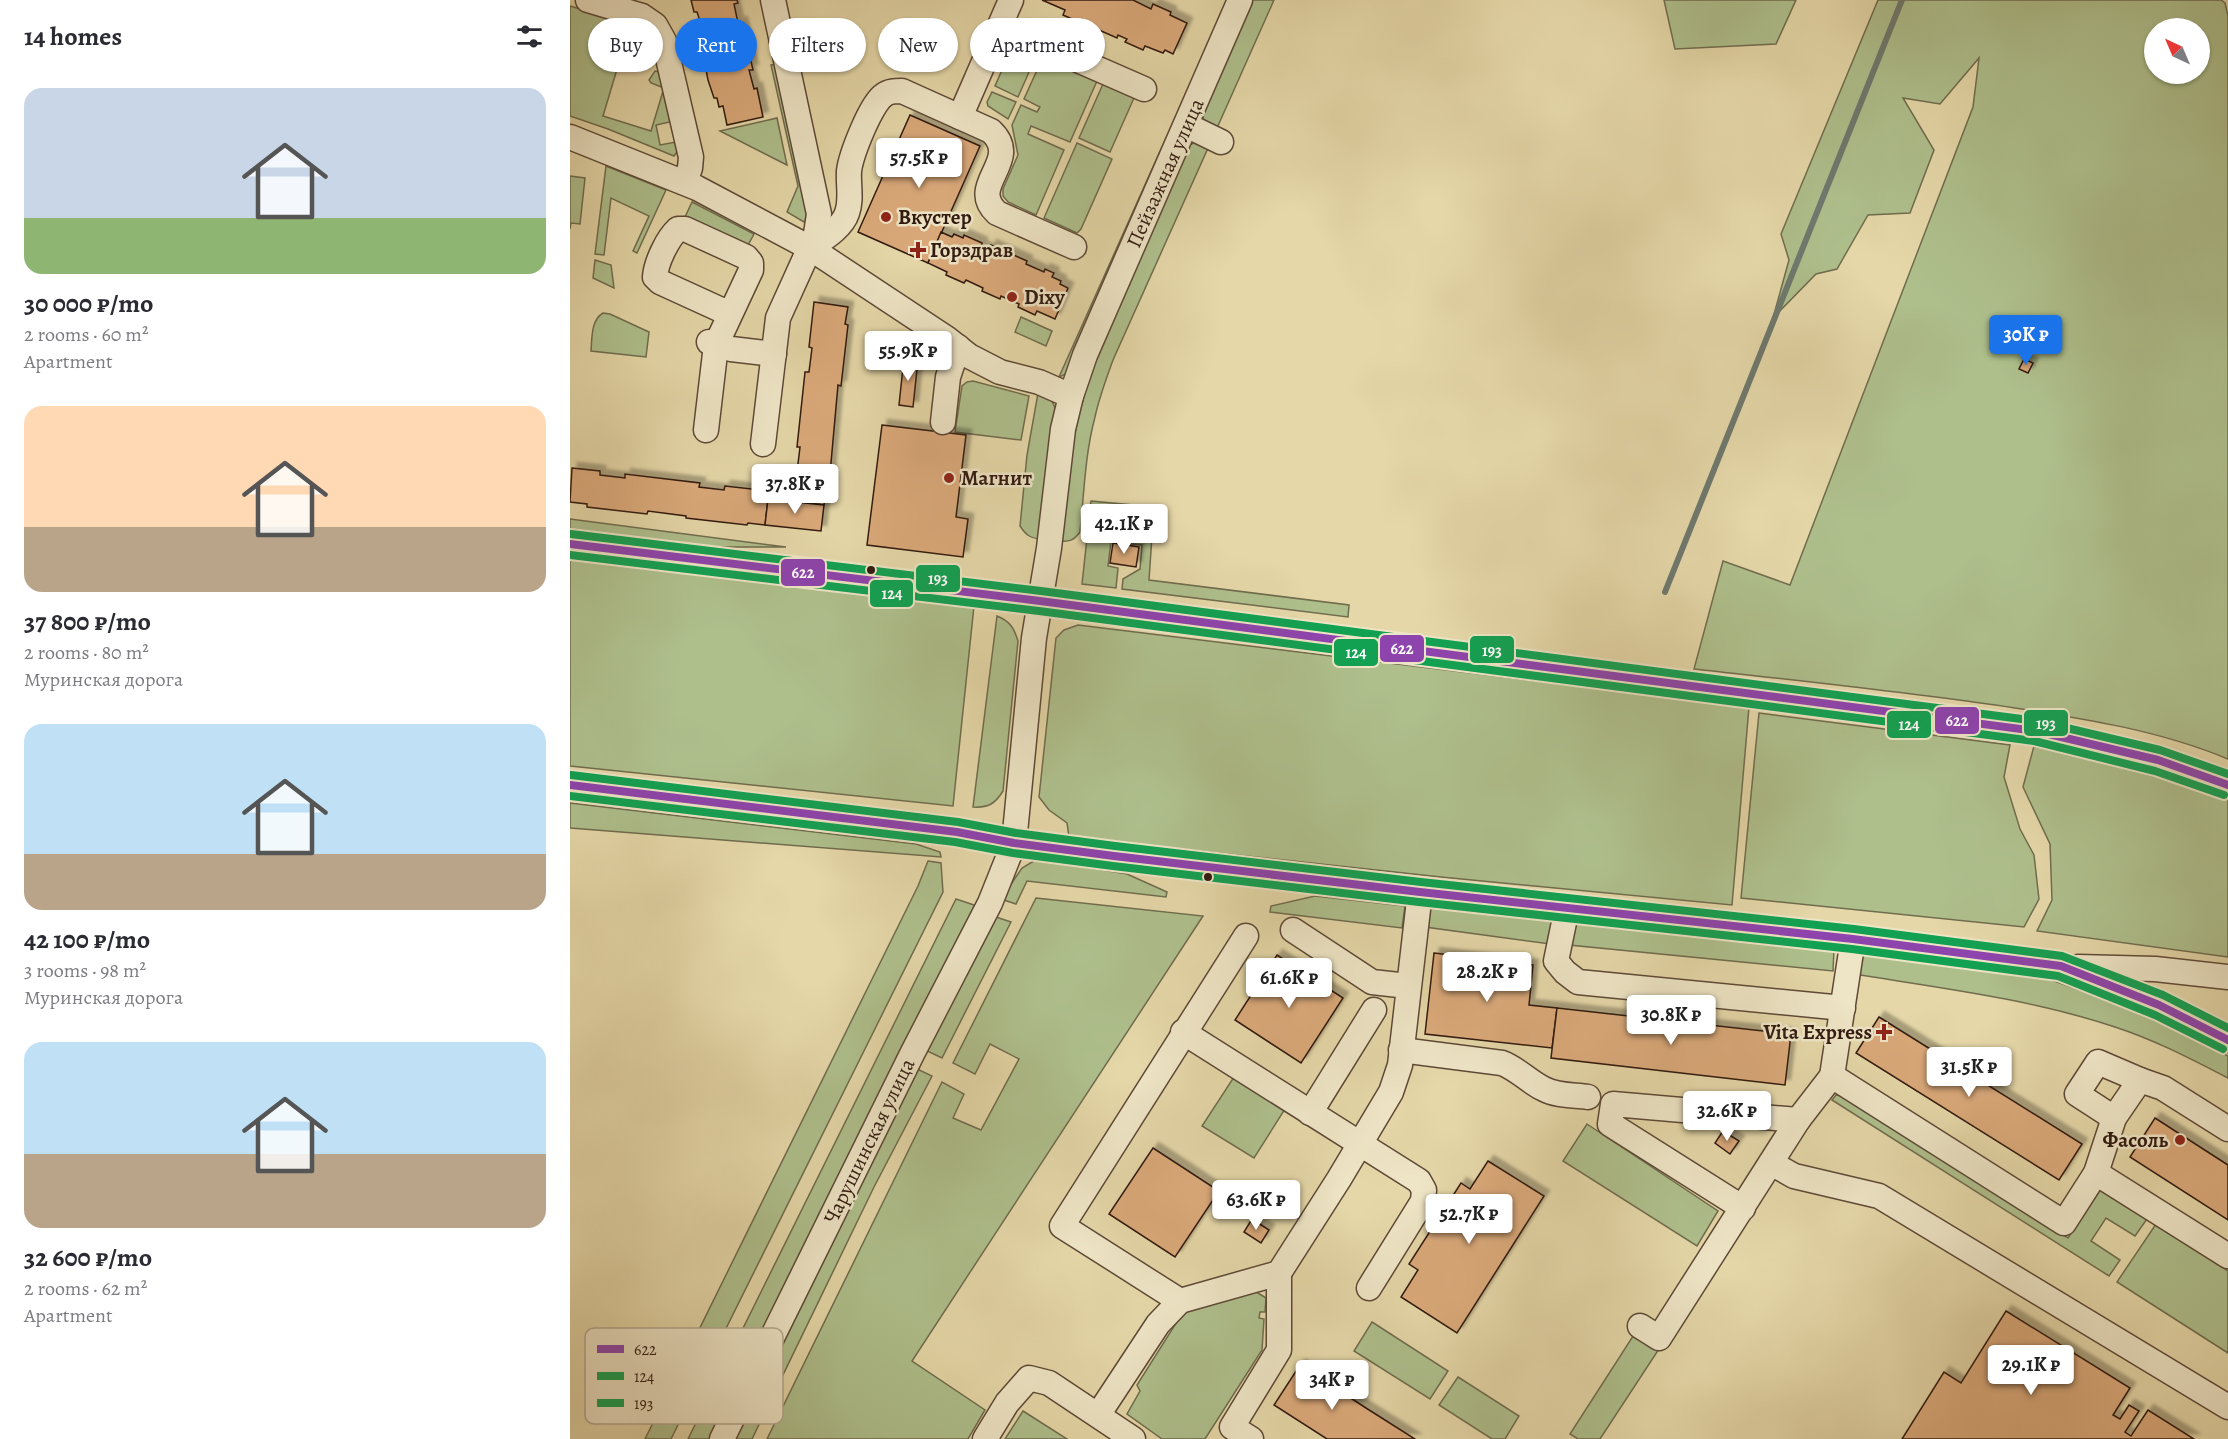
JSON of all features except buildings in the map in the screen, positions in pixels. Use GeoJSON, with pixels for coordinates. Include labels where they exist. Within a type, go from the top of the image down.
{"type":"FeatureCollection","features":[{"type":"Feature","properties":{"kind":"street"},"geometry":{"type":"LineString","coordinates":[[588,0],[642,16],[655,25],[664,41],[691,157],[685,182]]}},
{"type":"Feature","properties":{"kind":"street"},"geometry":{"type":"LineString","coordinates":[[764,444],[778,318],[819,224],[819,214],[773,0]]}},
{"type":"Feature","properties":{"kind":"street"},"geometry":{"type":"LineString","coordinates":[[1003,18],[1011,0]]}},
{"type":"Feature","properties":{"kind":"street","name":"Пейзажная улица"},"geometry":{"type":"LineString","coordinates":[[1014,843],[1034,638],[1049,548],[1063,429],[1071,396],[1085,355],[1240,0]]}},
{"type":"Feature","properties":{"kind":"street"},"geometry":{"type":"LineString","coordinates":[[960,117],[980,72]]}},
{"type":"Feature","properties":{"kind":"street"},"geometry":{"type":"LineString","coordinates":[[1105,72],[1144,89]]}},
{"type":"Feature","properties":{"kind":"street"},"geometry":{"type":"LineString","coordinates":[[810,248],[834,230],[846,216],[850,203],[849,170],[852,156],[876,103],[882,95],[891,91],[902,91],[991,130],[1002,147],[1001,157],[987,189],[986,198],[990,207],[997,213],[1074,247]]}},
{"type":"Feature","properties":{"kind":"street"},"geometry":{"type":"LineString","coordinates":[[1186,125],[1221,142]]}},
{"type":"Feature","properties":{"kind":"street"},"geometry":{"type":"LineString","coordinates":[[570,137],[685,182],[810,248],[969,356],[1000,372],[1039,382],[1071,396]]}},
{"type":"Feature","properties":{"kind":"street"},"geometry":{"type":"LineString","coordinates":[[706,430],[713,343],[730,315]]}},
{"type":"Feature","properties":{"kind":"street"},"geometry":{"type":"LineString","coordinates":[[713,343],[731,349],[774,354]]}},
{"type":"Feature","properties":{"kind":"street"},"geometry":{"type":"LineString","coordinates":[[942,422],[948,376],[958,347]]}},
{"type":"Feature","properties":{"kind":"street"},"geometry":{"type":"LineString","coordinates":[[570,544],[1040,601],[2036,731],[2155,760],[2228,784]]}},
{"type":"Feature","properties":{"kind":"street"},"geometry":{"type":"LineString","coordinates":[[570,785],[957,832],[1014,843],[1420,892],[1853,939],[2061,966],[2155,969],[2228,976]]}},
{"type":"Feature","properties":{"kind":"street","name":"Чарушинская улица"},"geometry":{"type":"LineString","coordinates":[[777,1328],[912,1054],[990,903],[1014,843]]}},
{"type":"Feature","properties":{"kind":"street"},"geometry":{"type":"LineString","coordinates":[[1235,1435],[1279,1350],[1279,1273],[1391,1092],[1400,1065],[1420,892]]}},
{"type":"Feature","properties":{"kind":"street"},"geometry":{"type":"LineString","coordinates":[[1567,908],[1556,961],[1578,982],[1843,1008]]}},
{"type":"Feature","properties":{"kind":"street"},"geometry":{"type":"LineString","coordinates":[[1293,930],[1372,982],[1408,986]]}},
{"type":"Feature","properties":{"kind":"street"},"geometry":{"type":"LineString","coordinates":[[1180,1301],[1062,1226],[1246,936]]}},
{"type":"Feature","properties":{"kind":"street"},"geometry":{"type":"LineString","coordinates":[[1640,1326],[1659,1338],[1798,1120],[1832,1076],[1853,939]]}},
{"type":"Feature","properties":{"kind":"street"},"geometry":{"type":"LineString","coordinates":[[2061,966],[2159,1005],[2228,1040]]}},
{"type":"Feature","properties":{"kind":"street"},"geometry":{"type":"LineString","coordinates":[[1311,1113],[1374,1010]]}},
{"type":"Feature","properties":{"kind":"street"},"geometry":{"type":"LineString","coordinates":[[1183,1032],[1419,1181],[1424,1190],[1423,1201],[1369,1288]]}},
{"type":"Feature","properties":{"kind":"street"},"geometry":{"type":"LineString","coordinates":[[1401,1050],[1502,1063],[1512,1067],[1543,1089],[1588,1097]]}},
{"type":"Feature","properties":{"kind":"street"},"geometry":{"type":"LineString","coordinates":[[2115,1118],[2078,1094],[2098,1062],[2163,1088],[2228,1129]]}},
{"type":"Feature","properties":{"kind":"street"},"geometry":{"type":"LineString","coordinates":[[1832,1076],[2064,1223],[2096,1173],[2115,1118],[2140,1080]]}},
{"type":"Feature","properties":{"kind":"street"},"geometry":{"type":"LineString","coordinates":[[1743,1208],[1610,1124],[1614,1104],[1798,1120]]}},
{"type":"Feature","properties":{"kind":"street"},"geometry":{"type":"LineString","coordinates":[[1771,1163],[1794,1176],[1879,1196],[2228,1407]]}},
{"type":"Feature","properties":{"kind":"street"},"geometry":{"type":"LineString","coordinates":[[2096,1173],[2228,1256]]}},
{"type":"Feature","properties":{"kind":"street"},"geometry":{"type":"LineString","coordinates":[[1098,1415],[1158,1324],[1180,1301],[1279,1273]]}},
{"type":"Feature","properties":{"kind":"street"},"geometry":{"type":"LineString","coordinates":[[985,1439],[1007,1403],[1029,1378],[1049,1383],[1133,1439]]}},
{"type":"Feature","properties":{"kind":"street","name":"Чарушинская улица"},"geometry":{"type":"LineString","coordinates":[[722,1439],[729,1424]]}},
{"type":"Feature","properties":{"kind":"green space"},"geometry":{"type":"Polygon","coordinates":[[[1251,0],[1274,0],[1217,128],[1205,122],[1201,113],[1251,0]]]}},
{"type":"Feature","properties":{"kind":"green space"},"geometry":{"type":"Polygon","coordinates":[[[1664,0],[1796,0],[1776,44],[1675,49],[1664,0]]]}},
{"type":"Feature","properties":{"kind":"green space"},"geometry":{"type":"Polygon","coordinates":[[[1878,0],[2221,0],[2225,3],[2228,16],[2228,759],[2150,733],[2069,717],[1935,697],[1694,669],[1723,561],[1790,585],[1973,107],[1979,58],[1940,104],[1903,98],[1934,150],[1910,213],[1868,215],[1837,269],[1816,274],[1773,318],[1789,260],[1781,234],[1878,0]]]}},
{"type":"Feature","properties":{"kind":"green space"},"geometry":{"type":"Polygon","coordinates":[[[570,6],[611,18],[588,18],[588,72],[616,72],[603,116],[651,131],[664,88],[649,80],[654,72],[660,72],[674,121],[656,125],[660,145],[676,142],[679,149],[674,156],[570,116],[570,6]]]}},
{"type":"Feature","properties":{"kind":"green space"},"geometry":{"type":"Polygon","coordinates":[[[1225,6],[1066,374],[1059,377],[1225,6]]]}},
{"type":"Feature","properties":{"kind":"green space"},"geometry":{"type":"Polygon","coordinates":[[[773,72],[780,72],[809,207],[804,222],[787,212],[798,186],[773,72]]]}},
{"type":"Feature","properties":{"kind":"green space"},"geometry":{"type":"Polygon","coordinates":[[[1001,72],[1029,72],[1018,97],[995,86],[1001,72]]]}},
{"type":"Feature","properties":{"kind":"green space"},"geometry":{"type":"Polygon","coordinates":[[[1036,72],[1077,72],[1097,81],[1070,142],[1031,126],[1028,134],[1064,150],[1036,215],[1008,202],[1003,196],[1003,189],[1018,155],[1012,125],[1021,105],[1037,112],[1040,107],[1024,99],[1036,72]]]}},
{"type":"Feature","properties":{"kind":"green space"},"geometry":{"type":"Polygon","coordinates":[[[1103,84],[1134,98],[1110,152],[1079,138],[1103,84]]]}},
{"type":"Feature","properties":{"kind":"green space"},"geometry":{"type":"Polygon","coordinates":[[[992,92],[1016,102],[1008,119],[988,106],[987,102],[992,92]]]}},
{"type":"Feature","properties":{"kind":"green space"},"geometry":{"type":"Polygon","coordinates":[[[777,118],[787,165],[720,131],[777,118]]]}},
{"type":"Feature","properties":{"kind":"green space"},"geometry":{"type":"Polygon","coordinates":[[[1196,142],[1208,148],[1113,360],[1101,396],[1089,445],[1080,532],[1072,540],[1060,541],[1074,439],[1088,379],[1187,146],[1196,142]]]}},
{"type":"Feature","properties":{"kind":"green space"},"geometry":{"type":"Polygon","coordinates":[[[1077,143],[1112,159],[1081,229],[1077,233],[1044,218],[1077,143]]]}},
{"type":"Feature","properties":{"kind":"green space"},"geometry":{"type":"Polygon","coordinates":[[[606,166],[666,190],[637,253],[633,251],[649,216],[611,198],[604,255],[595,254],[606,166]]]}},
{"type":"Feature","properties":{"kind":"green space"},"geometry":{"type":"Polygon","coordinates":[[[570,176],[585,178],[580,224],[571,223],[570,229],[570,176]]]}},
{"type":"Feature","properties":{"kind":"green space"},"geometry":{"type":"Polygon","coordinates":[[[692,202],[754,234],[748,245],[685,217],[692,202]]]}},
{"type":"Feature","properties":{"kind":"green space"},"geometry":{"type":"Polygon","coordinates":[[[595,260],[611,265],[614,288],[593,278],[595,260]]]}},
{"type":"Feature","properties":{"kind":"green space"},"geometry":{"type":"Polygon","coordinates":[[[603,313],[649,332],[646,357],[591,351],[594,325],[603,313]]]}},
{"type":"Feature","properties":{"kind":"green space"},"geometry":{"type":"Polygon","coordinates":[[[1021,317],[1052,331],[1046,346],[1015,332],[1021,317]]]}},
{"type":"Feature","properties":{"kind":"green space"},"geometry":{"type":"Polygon","coordinates":[[[973,381],[1029,396],[1021,440],[955,432],[962,386],[973,381]]]}},
{"type":"Feature","properties":{"kind":"green space"},"geometry":{"type":"Polygon","coordinates":[[[1038,393],[1051,399],[1056,410],[1040,539],[1028,535],[1020,526],[1027,455],[1038,393]]]}},
{"type":"Feature","properties":{"kind":"green space"},"geometry":{"type":"Polygon","coordinates":[[[1091,501],[1154,507],[1149,580],[1349,605],[1348,617],[1122,589],[1123,579],[1140,569],[1142,545],[1111,542],[1108,566],[1118,568],[1116,588],[1082,584],[1091,501]]]}},
{"type":"Feature","properties":{"kind":"green space"},"geometry":{"type":"Polygon","coordinates":[[[570,519],[786,547],[700,547],[570,531],[570,519]]]}},
{"type":"Feature","properties":{"kind":"green space"},"geometry":{"type":"Polygon","coordinates":[[[570,557],[974,606],[953,806],[570,766],[570,557]]]}},
{"type":"Feature","properties":{"kind":"green space"},"geometry":{"type":"Polygon","coordinates":[[[997,616],[1011,626],[1018,641],[1003,791],[991,804],[973,807],[997,616]]]}},
{"type":"Feature","properties":{"kind":"green space"},"geometry":{"type":"Polygon","coordinates":[[[1078,625],[1749,707],[1732,905],[1441,877],[1069,837],[1067,823],[1049,810],[1039,797],[1056,638],[1064,630],[1078,625]]]}},
{"type":"Feature","properties":{"kind":"green space"},"geometry":{"type":"Polygon","coordinates":[[[1759,713],[2010,745],[2004,777],[2020,829],[2034,855],[2039,899],[2024,927],[1741,898],[1759,713]]]}},
{"type":"Feature","properties":{"kind":"green space"},"geometry":{"type":"Polygon","coordinates":[[[2034,746],[2119,762],[2228,795],[2228,957],[2037,931],[2052,900],[2050,844],[2023,787],[2034,746]]]}},
{"type":"Feature","properties":{"kind":"green space"},"geometry":{"type":"Polygon","coordinates":[[[570,803],[916,844],[940,852],[941,857],[570,828],[570,803]]]}},
{"type":"Feature","properties":{"kind":"green space"},"geometry":{"type":"Polygon","coordinates":[[[1037,859],[1127,874],[1167,892],[1166,897],[1027,881],[1016,904],[1001,899],[1022,868],[1037,859]]]}},
{"type":"Feature","properties":{"kind":"green space"},"geometry":{"type":"Polygon","coordinates":[[[928,861],[941,863],[943,892],[726,1328],[700,1328],[918,886],[928,861]]]}},
{"type":"Feature","properties":{"kind":"green space"},"geometry":{"type":"Polygon","coordinates":[[[1315,896],[1405,906],[1402,928],[1270,912],[1271,906],[1315,896]]]}},
{"type":"Feature","properties":{"kind":"green space"},"geometry":{"type":"Polygon","coordinates":[[[1036,898],[1203,916],[912,1361],[985,1410],[968,1439],[767,1439],[774,1424],[783,1424],[783,1406],[942,1082],[964,1094],[953,1118],[981,1130],[1019,1059],[990,1044],[975,1074],[953,1063],[1036,898]]]}},
{"type":"Feature","properties":{"kind":"green space"},"geometry":{"type":"Polygon","coordinates":[[[956,899],[977,906],[767,1328],[743,1328],[956,899]]]}},
{"type":"Feature","properties":{"kind":"green space"},"geometry":{"type":"Polygon","coordinates":[[[1429,903],[1553,920],[1550,944],[1425,927],[1429,903]]]}},
{"type":"Feature","properties":{"kind":"green space"},"geometry":{"type":"Polygon","coordinates":[[[993,916],[1011,922],[942,1058],[925,1050],[993,916]]]}},
{"type":"Feature","properties":{"kind":"green space"},"geometry":{"type":"Polygon","coordinates":[[[1572,920],[1834,949],[1833,971],[1569,945],[1572,920]]]}},
{"type":"Feature","properties":{"kind":"green space"},"geometry":{"type":"Polygon","coordinates":[[[1857,950],[2032,973],[2185,1032],[2228,1056],[2228,1078],[2173,1050],[2083,1017],[1986,995],[1854,974],[1857,950]]]}},
{"type":"Feature","properties":{"kind":"green space"},"geometry":{"type":"Polygon","coordinates":[[[913,1067],[932,1076],[874,1187],[783,1375],[783,1328],[913,1067]]]}},
{"type":"Feature","properties":{"kind":"green space"},"geometry":{"type":"Polygon","coordinates":[[[1234,1077],[1285,1109],[1254,1158],[1202,1126],[1234,1077]]]}},
{"type":"Feature","properties":{"kind":"green space"},"geometry":{"type":"Polygon","coordinates":[[[1836,1095],[1842,1096],[2068,1238],[2100,1190],[2147,1219],[2135,1236],[2106,1218],[2091,1241],[2120,1260],[2109,1276],[1832,1100],[1836,1095]]]}},
{"type":"Feature","properties":{"kind":"green space"},"geometry":{"type":"Polygon","coordinates":[[[1587,1124],[1718,1211],[1697,1246],[1563,1161],[1587,1124]]]}},
{"type":"Feature","properties":{"kind":"green space"},"geometry":{"type":"Polygon","coordinates":[[[2156,1224],[2228,1271],[2228,1353],[2117,1282],[2156,1224]]]}},
{"type":"Feature","properties":{"kind":"green space"},"geometry":{"type":"Polygon","coordinates":[[[1250,1288],[1266,1298],[1265,1312],[1260,1312],[1259,1318],[1264,1319],[1262,1350],[1205,1439],[1162,1439],[1127,1414],[1140,1391],[1137,1385],[1183,1312],[1250,1288]]]}},
{"type":"Feature","properties":{"kind":"green space"},"geometry":{"type":"Polygon","coordinates":[[[1372,1322],[1448,1371],[1430,1399],[1354,1351],[1372,1322]]]}},
{"type":"Feature","properties":{"kind":"green space"},"geometry":{"type":"Polygon","coordinates":[[[1635,1333],[1659,1349],[1600,1439],[1578,1439],[1570,1434],[1635,1333]]]}},
{"type":"Feature","properties":{"kind":"green space"},"geometry":{"type":"Polygon","coordinates":[[[1458,1377],[1519,1416],[1505,1439],[1492,1439],[1439,1405],[1458,1377]]]}},
{"type":"Feature","properties":{"kind":"green space"},"geometry":{"type":"Polygon","coordinates":[[[1023,1411],[1067,1439],[1005,1439],[1023,1411]]]}},
{"type":"Feature","properties":{"kind":"green space"},"geometry":{"type":"Polygon","coordinates":[[[652,1424],[678,1424],[671,1439],[645,1439],[652,1424]]]}},
{"type":"Feature","properties":{"kind":"green space"},"geometry":{"type":"Polygon","coordinates":[[[695,1424],[719,1424],[712,1439],[688,1439],[695,1424]]]}},
{"type":"Feature","properties":{"kind":"green space"},"geometry":{"type":"Polygon","coordinates":[[[735,1424],[759,1424],[752,1439],[728,1439],[735,1424]]]}},
{"type":"Feature","properties":{"kind":"waterway"},"geometry":{"type":"LineString","coordinates":[[1665,592],[1902,0]]}},
{"type":"Feature","properties":{"kind":"transit line","name":"193"},"geometry":{"type":"LineString","coordinates":[[571,534],[1041,591],[2037,721],[2160,750],[2228,774]]}},
{"type":"Feature","properties":{"kind":"transit line","name":"622"},"geometry":{"type":"LineString","coordinates":[[570,544],[1040,601],[2036,731],[2158,760],[2228,785]]}},
{"type":"Feature","properties":{"kind":"transit line","name":"124"},"geometry":{"type":"LineString","coordinates":[[570,555],[1039,611],[2034,741],[2155,771],[2224,795]]}},
{"type":"Feature","properties":{"kind":"transit line","name":"193"},"geometry":{"type":"LineString","coordinates":[[571,775],[958,822],[1016,833],[1115,846],[1854,929],[2062,956],[2163,995],[2228,1028]]}},
{"type":"Feature","properties":{"kind":"transit line","name":"622"},"geometry":{"type":"LineString","coordinates":[[570,785],[957,832],[1014,843],[1114,856],[1853,939],[2061,966],[2159,1005],[2228,1040]]}},
{"type":"Feature","properties":{"kind":"transit line","name":"124"},"geometry":{"type":"LineString","coordinates":[[570,796],[955,842],[1013,853],[1113,866],[1852,949],[2058,976],[2155,1015],[2223,1049]]}},
{"type":"Feature","properties":{"kind":"place","name":"Вкустер"},"geometry":{"type":"Point","coordinates":[886,217]}},
{"type":"Feature","properties":{"kind":"place","name":"Горздрав"},"geometry":{"type":"Point","coordinates":[918,250]}},
{"type":"Feature","properties":{"kind":"place","name":"Dixy"},"geometry":{"type":"Point","coordinates":[1012,297]}},
{"type":"Feature","properties":{"kind":"place","name":"Магнит"},"geometry":{"type":"Point","coordinates":[949,478]}},
{"type":"Feature","properties":{"kind":"place","name":"Vita Express"},"geometry":{"type":"Point","coordinates":[1884,1032]}},
{"type":"Feature","properties":{"kind":"place","name":"Фасоль"},"geometry":{"type":"Point","coordinates":[2180,1140]}}]}
